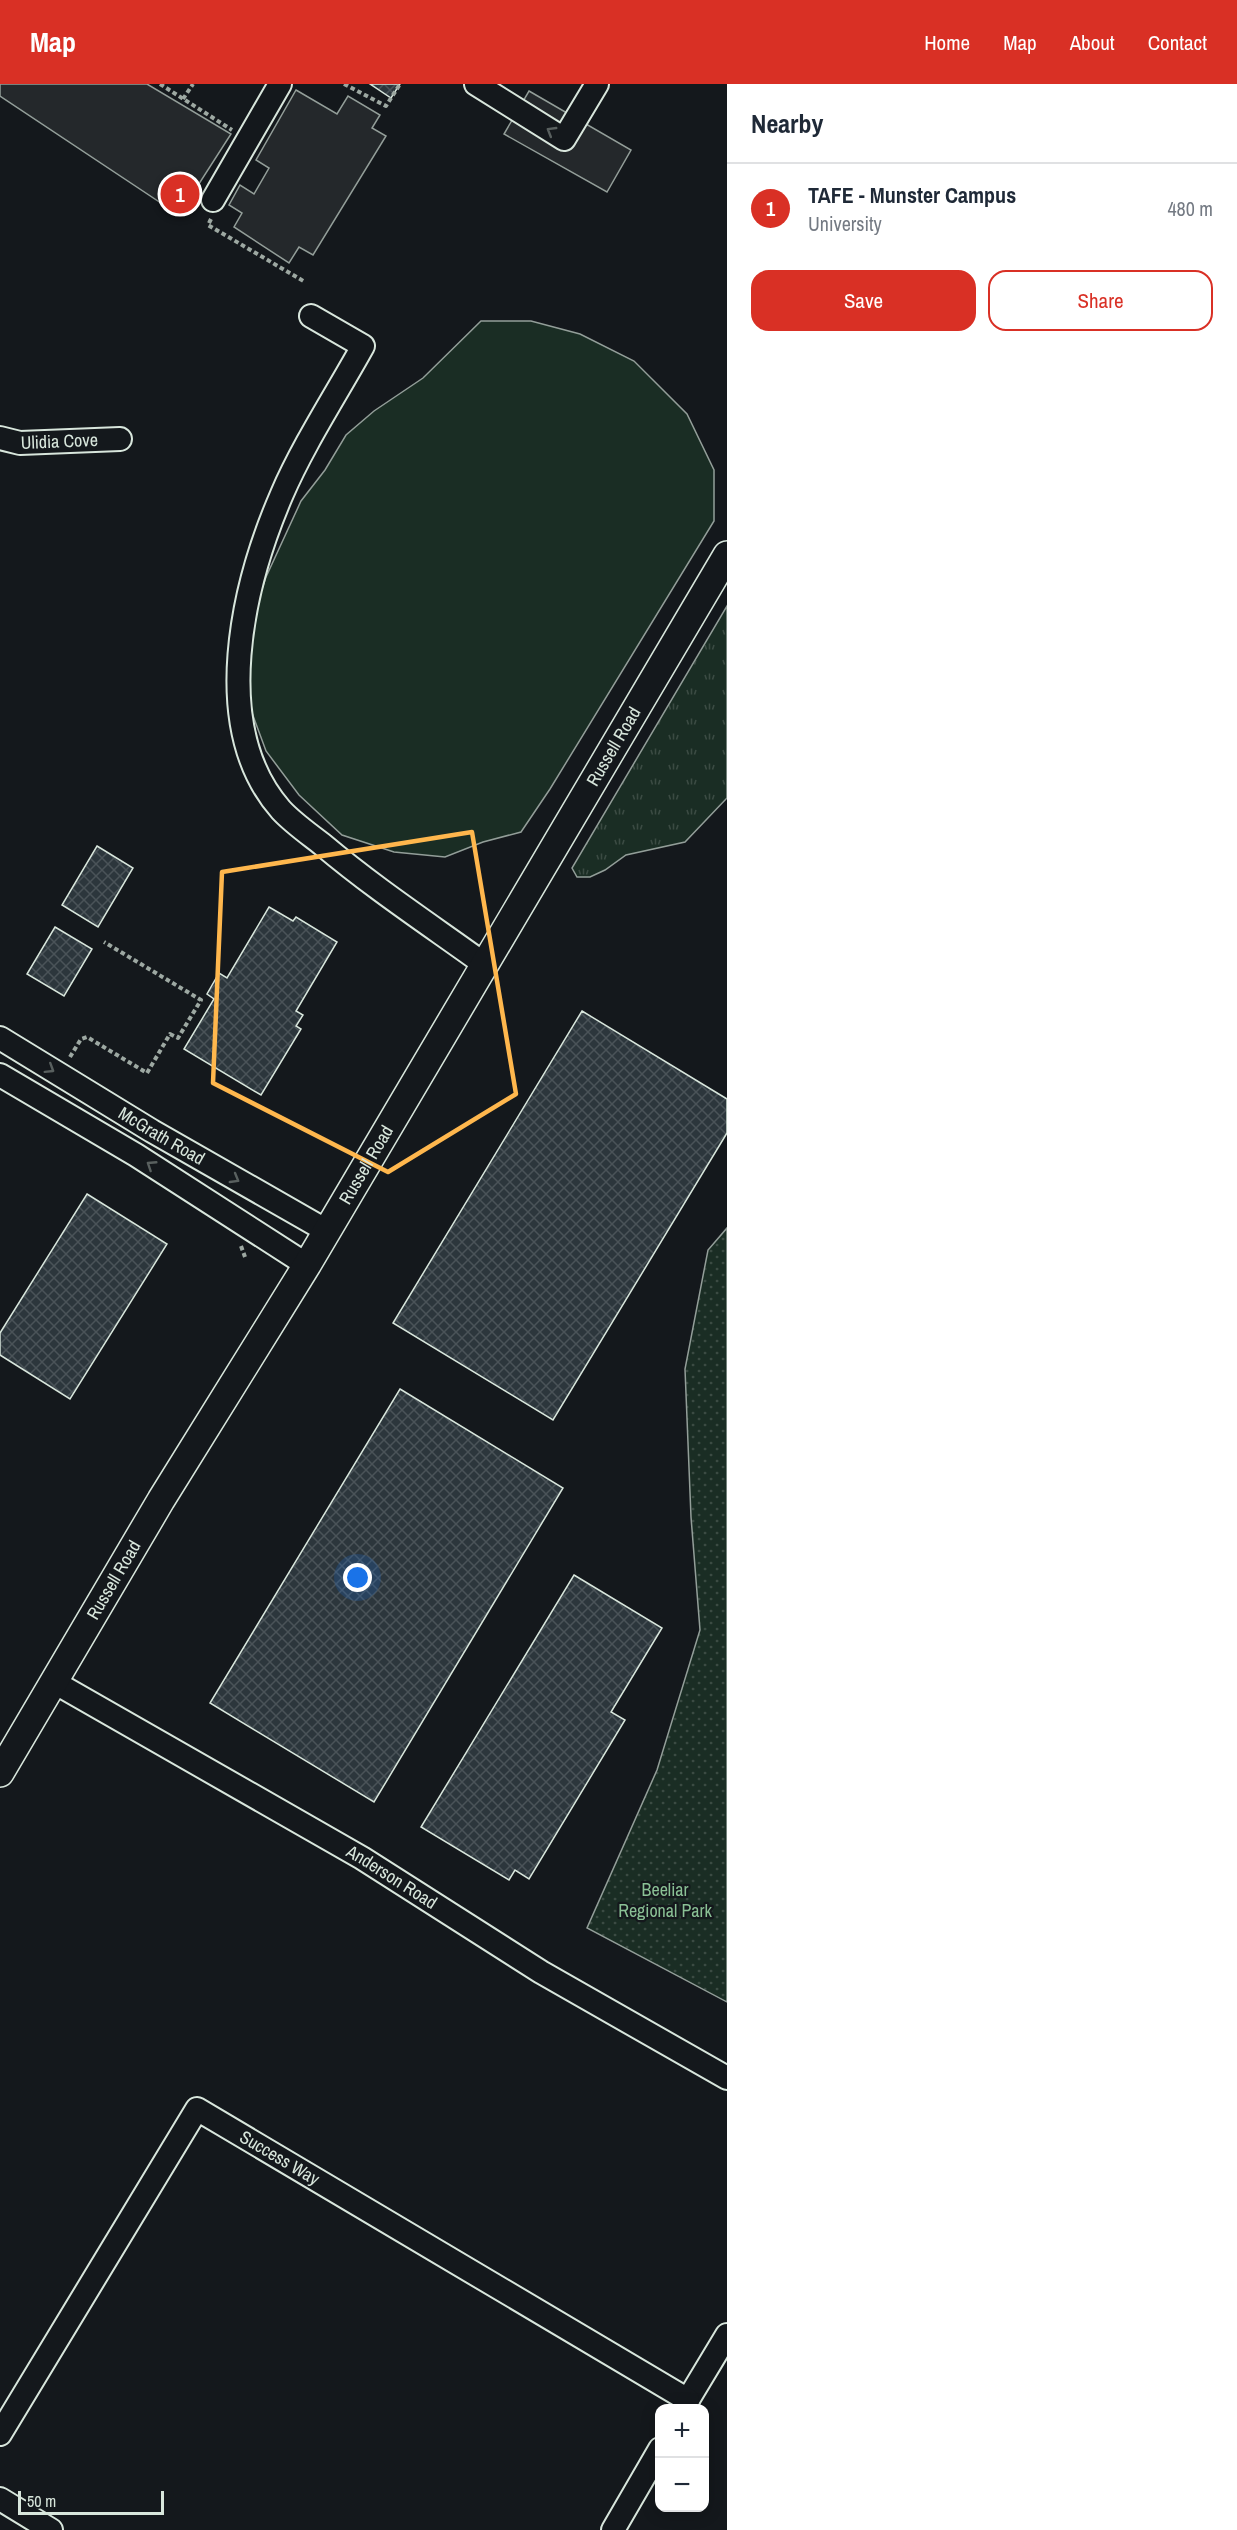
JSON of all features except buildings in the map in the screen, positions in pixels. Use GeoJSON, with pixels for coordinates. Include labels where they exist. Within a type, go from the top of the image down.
{"type":"FeatureCollection","features":[{"type":"Feature","properties":{"kind":"main road","name":"Russell Road"},"geometry":{"type":"LineString","coordinates":[[0,1773],[161,1500],[307,1265],[727,555]]}},
{"type":"Feature","properties":{"kind":"street"},"geometry":{"type":"LineString","coordinates":[[213,207],[280,84]]}},
{"type":"Feature","properties":{"kind":"street"},"geometry":{"type":"LineString","coordinates":[[476,84],[564,139],[597,84]]}},
{"type":"Feature","properties":{"kind":"street"},"geometry":{"type":"LineString","coordinates":[[311,316],[363,346],[282,492],[260,552],[243,621],[238,683],[247,744],[257,775],[281,810],[358,874],[484,964]]}},
{"type":"Feature","properties":{"kind":"street","name":"Ulidia Cove"},"geometry":{"type":"LineString","coordinates":[[0,438],[20,443],[120,439]]}},
{"type":"Feature","properties":{"kind":"street","name":"McGrath Road"},"geometry":{"type":"LineString","coordinates":[[0,1038],[152,1131],[327,1231]]}},
{"type":"Feature","properties":{"kind":"street","name":"McGrath Road"},"geometry":{"type":"LineString","coordinates":[[0,1075],[136,1155],[307,1265]]}},
{"type":"Feature","properties":{"kind":"street","name":"Anderson Road"},"geometry":{"type":"LineString","coordinates":[[54,1682],[362,1858],[541,1972],[727,2078]]}},
{"type":"Feature","properties":{"kind":"street","name":"Success Way"},"geometry":{"type":"LineString","coordinates":[[0,2434],[197,2109],[685,2404]]}},
{"type":"Feature","properties":{"kind":"street"},"geometry":{"type":"LineString","coordinates":[[685,2404],[727,2335]]}},
{"type":"Feature","properties":{"kind":"street"},"geometry":{"type":"LineString","coordinates":[[613,2530],[655,2458]]}},
{"type":"Feature","properties":{"kind":"street"},"geometry":{"type":"LineString","coordinates":[[0,2499],[51,2530]]}},
{"type":"Feature","properties":{"kind":"path"},"geometry":{"type":"LineString","coordinates":[[159,84],[238,134]]}},
{"type":"Feature","properties":{"kind":"path"},"geometry":{"type":"LineString","coordinates":[[183,99],[193,84]]}},
{"type":"Feature","properties":{"kind":"path"},"geometry":{"type":"LineString","coordinates":[[344,84],[386,106],[400,84]]}},
{"type":"Feature","properties":{"kind":"path"},"geometry":{"type":"LineString","coordinates":[[213,207],[208,225],[305,282]]}},
{"type":"Feature","properties":{"kind":"path"},"geometry":{"type":"LineString","coordinates":[[70,1061],[81,1039],[87,1037],[147,1073],[170,1034],[178,1038],[201,1000],[104,942]]}},
{"type":"Feature","properties":{"kind":"highlighted area"},"geometry":{"type":"Polygon","coordinates":[[[472,832],[516,1094],[388,1172],[213,1083],[222,872],[472,832]]]}},
{"type":"Feature","properties":{"kind":"green space"},"geometry":{"type":"Polygon","coordinates":[[[481,321],[531,321],[580,334],[634,361],[687,414],[714,470],[714,521],[550,789],[521,832],[483,842],[445,857],[394,852],[342,835],[299,795],[266,751],[248,702],[252,618],[266,577],[301,501],[325,470],[346,435],[374,411],[423,378],[481,321]]]}},
{"type":"Feature","properties":{"kind":"green space"},"geometry":{"type":"Polygon","coordinates":[[[727,606],[727,798],[685,842],[626,855],[605,870],[590,877],[577,877],[572,868],[727,606]]]}},
{"type":"Feature","properties":{"kind":"green space","name":"Beeliar Regional Park"},"geometry":{"type":"Polygon","coordinates":[[[727,1228],[727,2002],[587,1928],[657,1770],[700,1630],[691,1517],[685,1369],[708,1250],[727,1228]]]}},
{"type":"Feature","properties":{"kind":"shaded area"},"geometry":{"type":"Polygon","coordinates":[[[0,84],[147,84],[231,134],[179,215],[0,96],[0,84]]]}},
{"type":"Feature","properties":{"kind":"shaded area"},"geometry":{"type":"Polygon","coordinates":[[[296,90],[337,114],[348,96],[380,115],[372,128],[386,136],[313,255],[299,247],[289,263],[234,227],[242,213],[229,205],[240,185],[254,194],[269,168],[256,160],[296,90]]]}},
{"type":"Feature","properties":{"kind":"shaded area"},"geometry":{"type":"Polygon","coordinates":[[[529,91],[631,150],[607,192],[504,134],[529,91]]]}},
{"type":"Feature","properties":{"kind":"place","name":"TAFE - Munster Campus"},"geometry":{"type":"Point","coordinates":[180,194]}}]}
